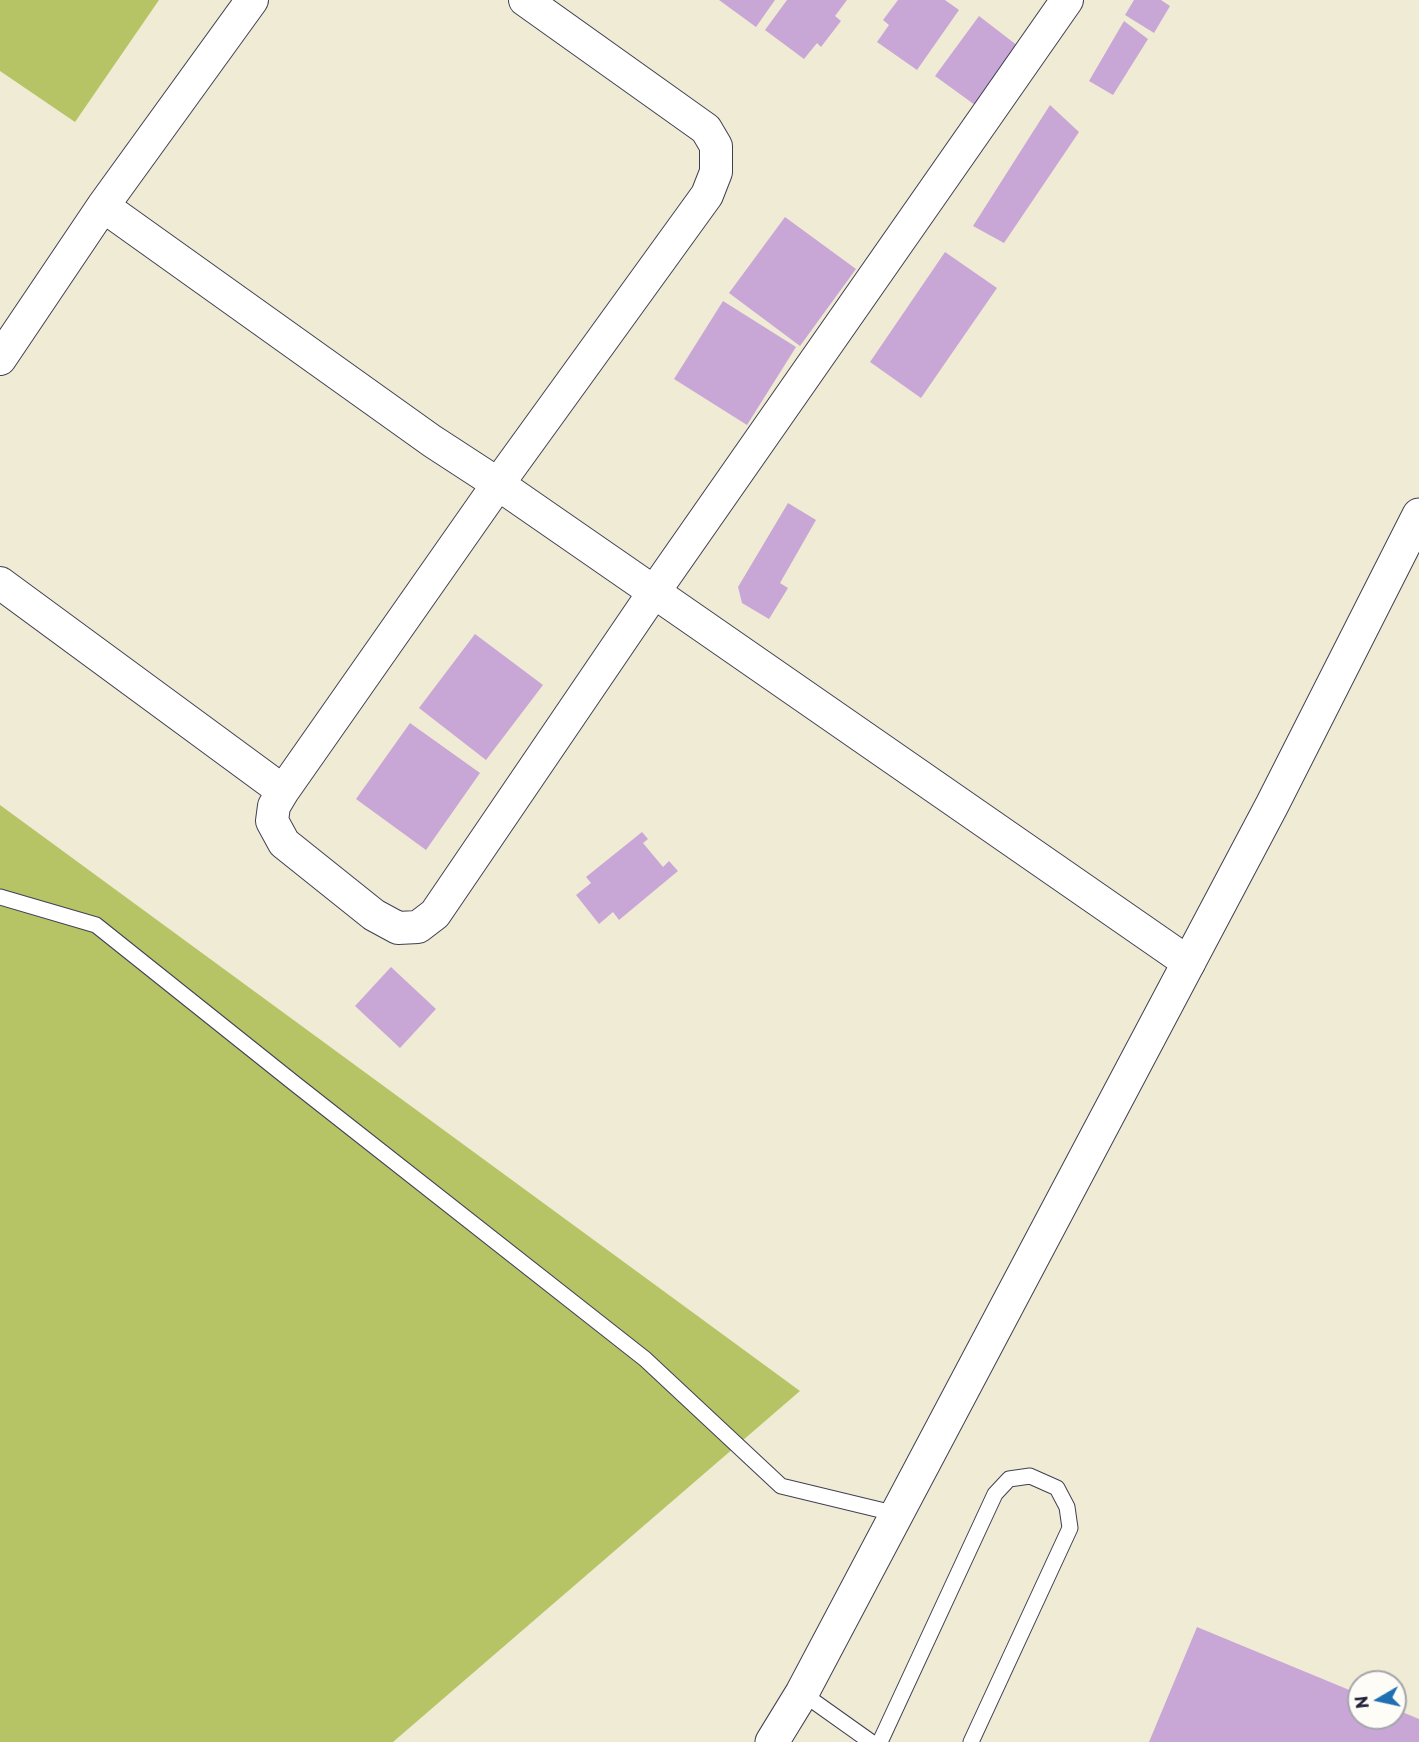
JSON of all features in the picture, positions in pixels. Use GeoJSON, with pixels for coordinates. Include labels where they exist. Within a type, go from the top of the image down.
{"type":"FeatureCollection","features":[{"type":"Feature","properties":{"kind":"street"},"geometry":{"type":"LineString","coordinates":[[0,359],[103,206],[252,0]]}},
{"type":"Feature","properties":{"kind":"street"},"geometry":{"type":"LineString","coordinates":[[525,0],[706,129],[716,146],[716,172],[707,195],[498,484],[282,791],[274,806],[272,821],[284,843],[374,915],[398,928],[418,927],[435,914],[654,592],[1067,0]]}},
{"type":"Feature","properties":{"kind":"street"},"geometry":{"type":"LineString","coordinates":[[103,206],[432,441],[498,484],[1189,963]]}},
{"type":"Feature","properties":{"kind":"street"},"geometry":{"type":"LineString","coordinates":[[772,1742],[802,1693],[1189,963],[1419,515]]}},
{"type":"Feature","properties":{"kind":"street"},"geometry":{"type":"LineString","coordinates":[[0,583],[282,791]]}},
{"type":"Feature","properties":{"kind":"lane"},"geometry":{"type":"LineString","coordinates":[[0,897],[96,926],[645,1359],[781,1486],[897,1514]]}},
{"type":"Feature","properties":{"kind":"lane"},"geometry":{"type":"LineString","coordinates":[[880,1742],[995,1494],[1009,1479],[1030,1476],[1057,1488],[1067,1507],[1070,1528],[971,1742]]}},
{"type":"Feature","properties":{"kind":"lane"},"geometry":{"type":"LineString","coordinates":[[802,1693],[871,1742]]}},
{"type":"Feature","properties":{"kind":"green space"},"geometry":{"type":"Polygon","coordinates":[[[0,0],[159,0],[75,122],[0,71],[0,0]]]}},
{"type":"Feature","properties":{"kind":"green space"},"geometry":{"type":"Polygon","coordinates":[[[0,805],[800,1391],[393,1742],[0,1742],[0,805]]]}},
{"type":"Feature","properties":{"kind":"building"},"geometry":{"type":"Polygon","coordinates":[[[719,0],[775,0],[756,27],[719,0]]]}},
{"type":"Feature","properties":{"kind":"building"},"geometry":{"type":"Polygon","coordinates":[[[787,0],[847,0],[835,16],[841,21],[821,47],[817,43],[804,59],[765,30],[787,0]]]}},
{"type":"Feature","properties":{"kind":"building"},"geometry":{"type":"Polygon","coordinates":[[[898,0],[945,0],[959,10],[917,70],[877,42],[889,25],[883,20],[898,0]]]}},
{"type":"Feature","properties":{"kind":"building"},"geometry":{"type":"Polygon","coordinates":[[[1134,0],[1161,0],[1170,6],[1154,33],[1125,15],[1134,0]]]}},
{"type":"Feature","properties":{"kind":"building"},"geometry":{"type":"Polygon","coordinates":[[[979,16],[1018,46],[975,105],[935,76],[979,16]]]}},
{"type":"Feature","properties":{"kind":"building"},"geometry":{"type":"Polygon","coordinates":[[[1124,21],[1148,39],[1113,95],[1089,81],[1124,21]]]}},
{"type":"Feature","properties":{"kind":"building"},"geometry":{"type":"Polygon","coordinates":[[[1050,105],[1079,132],[1004,243],[973,226],[1050,105]]]}},
{"type":"Feature","properties":{"kind":"building"},"geometry":{"type":"Polygon","coordinates":[[[785,217],[856,269],[800,346],[729,293],[785,217]]]}},
{"type":"Feature","properties":{"kind":"building"},"geometry":{"type":"Polygon","coordinates":[[[945,252],[997,288],[921,398],[870,362],[945,252]]]}},
{"type":"Feature","properties":{"kind":"building"},"geometry":{"type":"Polygon","coordinates":[[[723,301],[796,347],[747,425],[674,379],[723,301]]]}},
{"type":"Feature","properties":{"kind":"building"},"geometry":{"type":"Polygon","coordinates":[[[788,503],[816,520],[780,583],[788,588],[769,619],[742,603],[738,587],[788,503]]]}},
{"type":"Feature","properties":{"kind":"building"},"geometry":{"type":"Polygon","coordinates":[[[475,634],[543,685],[486,760],[419,708],[475,634]]]}},
{"type":"Feature","properties":{"kind":"building"},"geometry":{"type":"Polygon","coordinates":[[[410,723],[480,773],[426,850],[356,799],[410,723]]]}},
{"type":"Feature","properties":{"kind":"building"},"geometry":{"type":"Polygon","coordinates":[[[642,832],[648,839],[643,843],[663,867],[669,861],[678,871],[619,920],[613,912],[599,924],[576,895],[591,883],[586,877],[642,832]]]}},
{"type":"Feature","properties":{"kind":"building"},"geometry":{"type":"Polygon","coordinates":[[[391,967],[436,1009],[400,1048],[355,1006],[391,967]]]}},
{"type":"Feature","properties":{"kind":"building"},"geometry":{"type":"Polygon","coordinates":[[[1197,1627],[1347,1689],[1347,1730],[1407,1730],[1407,1714],[1419,1719],[1419,1742],[1149,1742],[1197,1627]]]}}]}
